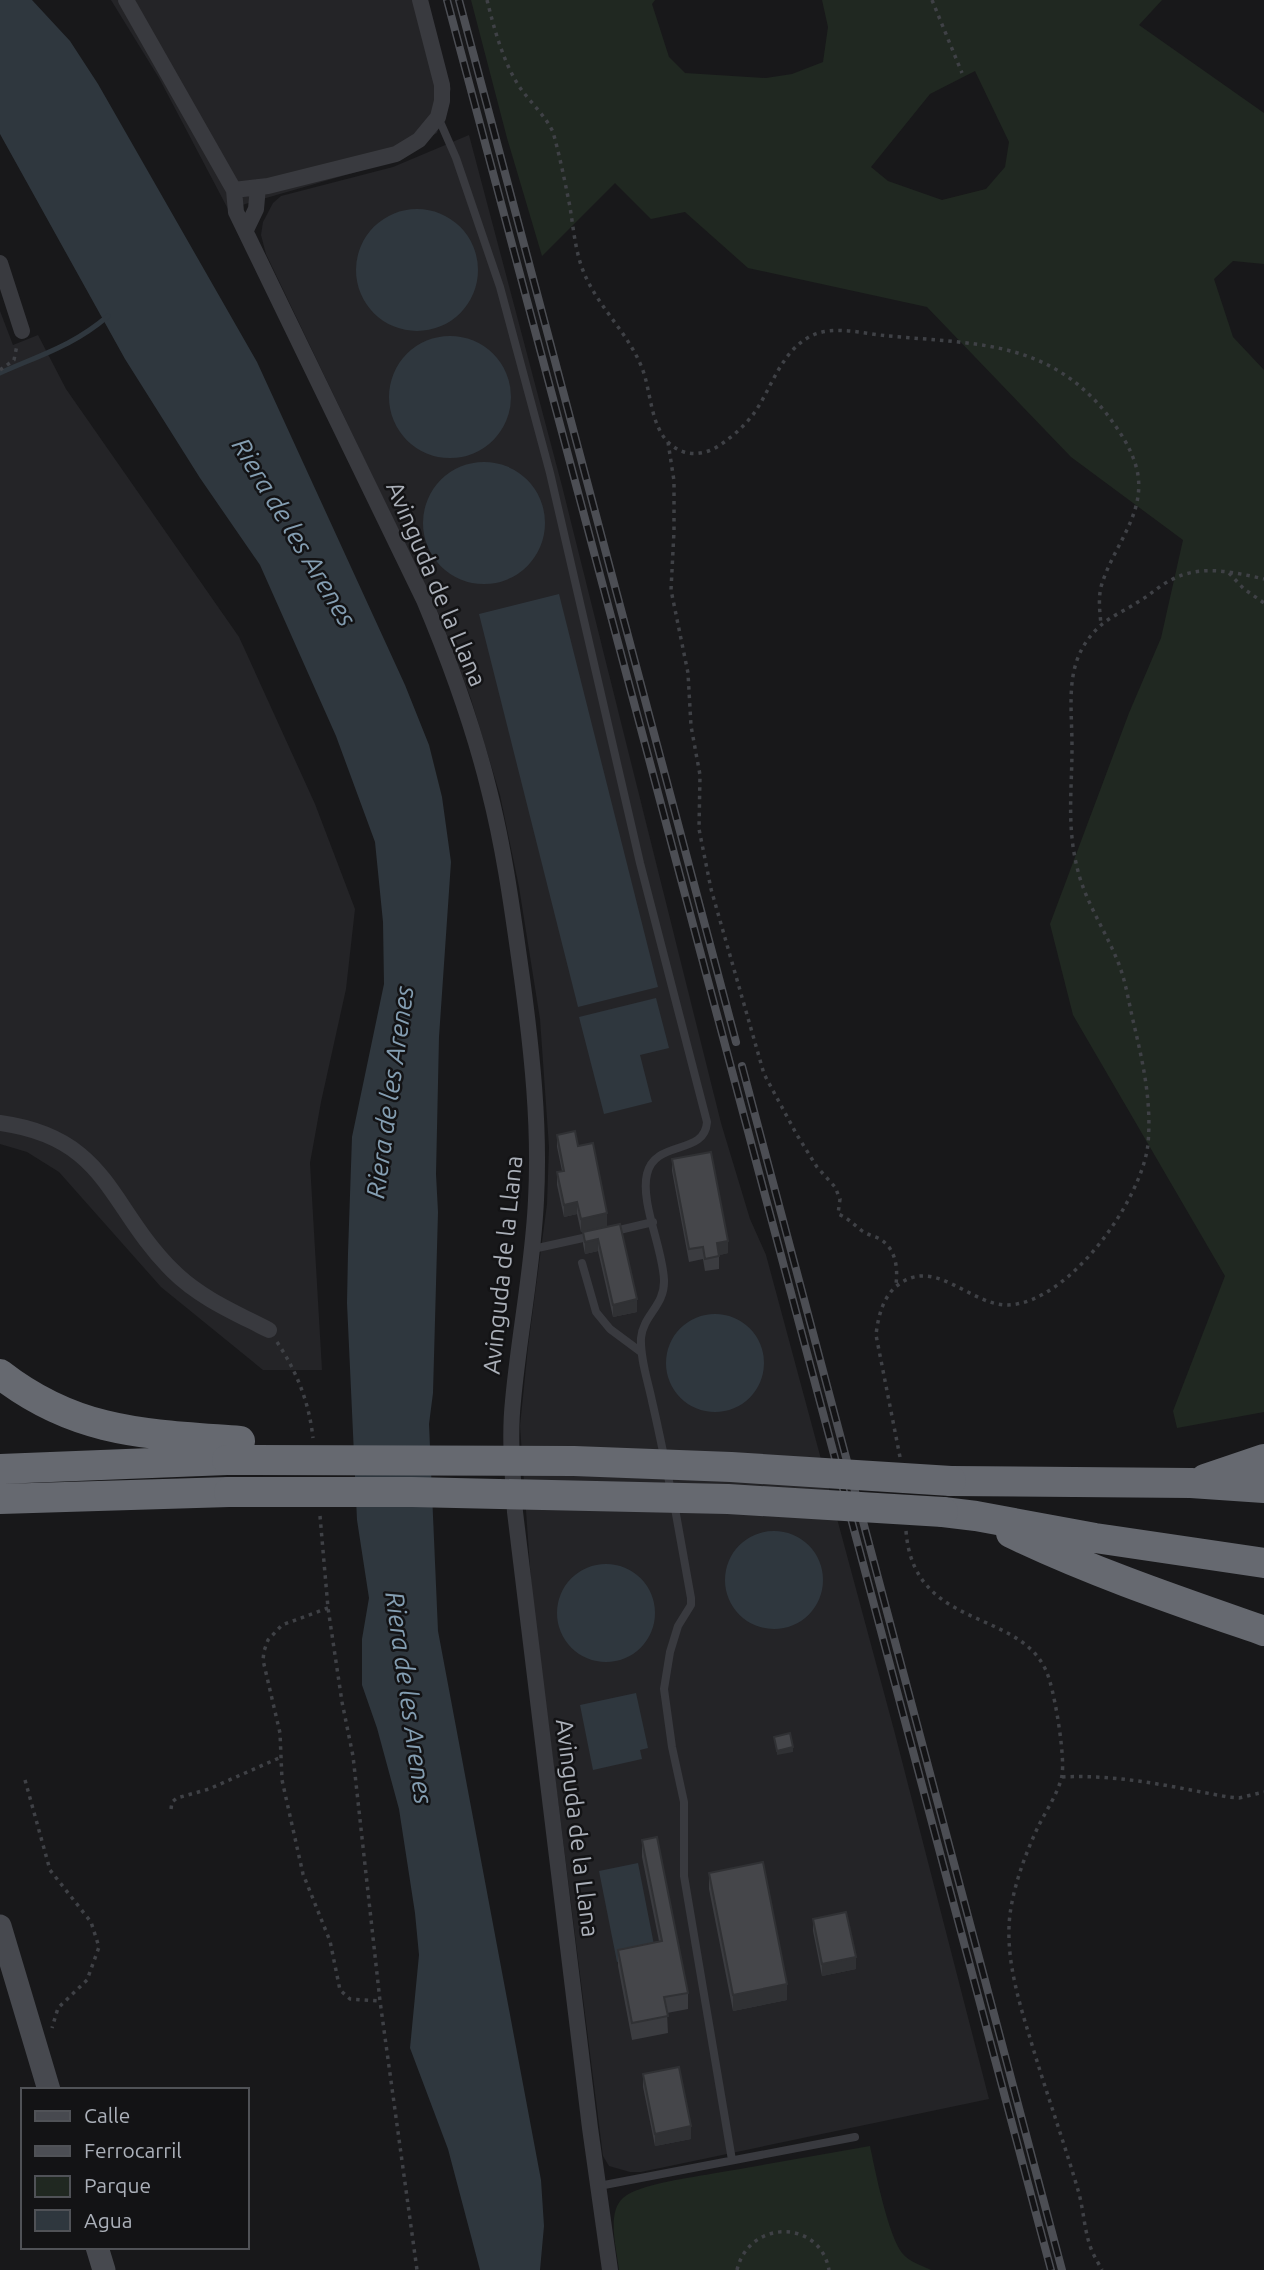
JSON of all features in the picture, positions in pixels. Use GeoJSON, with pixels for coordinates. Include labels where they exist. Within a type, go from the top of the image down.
{"type":"FeatureCollection","features":[{"type":"Feature","properties":{"kind":"highway"},"geometry":{"type":"LineString","coordinates":[[0,1374],[36,1399],[60,1411],[106,1427],[174,1437],[233,1450]]}},
{"type":"Feature","properties":{"kind":"highway"},"geometry":{"type":"LineString","coordinates":[[0,1469],[233,1450],[427,1460],[718,1466],[951,1480],[1191,1483],[1264,1488]]}},
{"type":"Feature","properties":{"kind":"highway"},"geometry":{"type":"LineString","coordinates":[[1191,1483],[1264,1459]]}},
{"type":"Feature","properties":{"kind":"highway"},"geometry":{"type":"LineString","coordinates":[[0,1499],[229,1492],[412,1492],[728,1499],[943,1512],[1264,1563]]}},
{"type":"Feature","properties":{"kind":"highway"},"geometry":{"type":"LineString","coordinates":[[0,1514],[93,1495]]}},
{"type":"Feature","properties":{"kind":"highway"},"geometry":{"type":"LineString","coordinates":[[976,1516],[1052,1553],[1149,1591],[1264,1631]]}},
{"type":"Feature","properties":{"kind":"main road"},"geometry":{"type":"LineString","coordinates":[[0,1926],[48,2088]]}},
{"type":"Feature","properties":{"kind":"main road"},"geometry":{"type":"LineString","coordinates":[[98,2249],[104,2270]]}},
{"type":"Feature","properties":{"kind":"street","name":"Avinguda de la Llana"},"geometry":{"type":"LineString","coordinates":[[127,0],[234,190],[236,212],[424,600],[456,681],[490,791],[517,944],[538,1139],[536,1204],[512,1403],[515,1512],[610,2270]]}},
{"type":"Feature","properties":{"kind":"street"},"geometry":{"type":"LineString","coordinates":[[234,190],[258,187],[396,154],[419,140],[438,117],[442,101],[442,85],[420,0]]}},
{"type":"Feature","properties":{"kind":"street"},"geometry":{"type":"LineString","coordinates":[[246,230],[256,209],[258,187]]}},
{"type":"Feature","properties":{"kind":"street"},"geometry":{"type":"LineString","coordinates":[[0,263],[22,331]]}},
{"type":"Feature","properties":{"kind":"street"},"geometry":{"type":"LineString","coordinates":[[0,1123],[45,1134],[75,1150],[100,1173],[172,1270],[192,1288],[269,1330]]}},
{"type":"Feature","properties":{"kind":"lane"},"geometry":{"type":"LineString","coordinates":[[438,117],[456,158],[500,287],[550,473],[640,863],[705,1114],[706,1133],[700,1140],[661,1154],[649,1166],[646,1176],[646,1189],[663,1266],[663,1292],[660,1302],[643,1327],[641,1352],[660,1434],[691,1598],[691,1605],[678,1626],[670,1652],[664,1689],[672,1747],[684,1802],[684,1876],[732,2160]]}},
{"type":"Feature","properties":{"kind":"lane"},"geometry":{"type":"LineString","coordinates":[[531,1249],[653,1223]]}},
{"type":"Feature","properties":{"kind":"lane"},"geometry":{"type":"LineString","coordinates":[[582,1263],[596,1312],[610,1329],[641,1352]]}},
{"type":"Feature","properties":{"kind":"lane"},"geometry":{"type":"LineString","coordinates":[[599,2186],[855,2137]]}},
{"type":"Feature","properties":{"kind":"path"},"geometry":{"type":"LineString","coordinates":[[487,0],[511,73],[553,132],[584,273],[597,298],[632,347],[641,365],[657,425],[668,442],[674,481],[671,590],[688,673],[691,726],[700,775],[699,830],[711,890],[764,1074],[817,1167],[835,1187],[840,1199],[838,1214],[848,1218],[862,1231],[879,1238],[891,1250],[898,1268],[896,1286]]}},
{"type":"Feature","properties":{"kind":"path"},"geometry":{"type":"LineString","coordinates":[[932,0],[962,73]]}},
{"type":"Feature","properties":{"kind":"path"},"geometry":{"type":"LineString","coordinates":[[0,370],[14,360],[22,331]]}},
{"type":"Feature","properties":{"kind":"path"},"geometry":{"type":"LineString","coordinates":[[668,442],[682,451],[692,453],[712,450],[723,443],[753,415],[777,372],[794,349],[811,336],[823,332],[865,333],[976,344],[1024,355],[1053,366],[1080,385],[1101,408],[1125,442],[1138,472],[1138,498],[1131,522],[1101,589],[1101,625]]}},
{"type":"Feature","properties":{"kind":"path"},"geometry":{"type":"LineString","coordinates":[[901,1469],[877,1335],[882,1307],[888,1295],[906,1279],[925,1276],[1004,1305],[1029,1301],[1047,1292],[1066,1278],[1103,1240],[1131,1196],[1147,1147],[1149,1116],[1146,1079],[1123,975],[1084,892],[1070,831],[1072,670],[1082,649],[1101,625],[1179,576],[1199,571],[1228,572],[1264,579]]}},
{"type":"Feature","properties":{"kind":"path"},"geometry":{"type":"LineString","coordinates":[[1228,572],[1244,589],[1264,603]]}},
{"type":"Feature","properties":{"kind":"path"},"geometry":{"type":"LineString","coordinates":[[269,1330],[293,1367],[303,1389],[311,1422],[313,1448]]}},
{"type":"Feature","properties":{"kind":"path"},"geometry":{"type":"LineString","coordinates":[[319,1512],[328,1608],[353,1756],[380,2001],[417,2270]]}},
{"type":"Feature","properties":{"kind":"path"},"geometry":{"type":"LineString","coordinates":[[905,1525],[907,1551],[919,1578],[930,1590],[957,1609],[1023,1642],[1043,1665],[1049,1677],[1057,1717],[1062,1777],[1031,1842],[1018,1880],[1010,1914],[1010,1957],[1022,2012],[1078,2189],[1092,2252],[1102,2270]]}},
{"type":"Feature","properties":{"kind":"path"},"geometry":{"type":"LineString","coordinates":[[328,1608],[282,1625],[268,1640],[264,1651],[265,1674],[280,1733],[279,1758],[286,1804],[303,1874],[330,1941],[340,1990],[350,1999],[380,2001]]}},
{"type":"Feature","properties":{"kind":"path"},"geometry":{"type":"LineString","coordinates":[[171,1809],[172,1802],[177,1798],[209,1789],[279,1758]]}},
{"type":"Feature","properties":{"kind":"path"},"geometry":{"type":"LineString","coordinates":[[1062,1777],[1107,1776],[1239,1798],[1264,1792]]}},
{"type":"Feature","properties":{"kind":"path"},"geometry":{"type":"LineString","coordinates":[[25,1780],[51,1870],[92,1922],[99,1947],[87,1980],[58,2008],[51,2032]]}},
{"type":"Feature","properties":{"kind":"path"},"geometry":{"type":"LineString","coordinates":[[736,2269],[743,2253],[756,2239],[776,2231],[794,2232],[818,2246],[827,2260],[829,2270]]}},
{"type":"Feature","properties":{"kind":"shaded area"},"geometry":{"type":"Polygon","coordinates":[[[111,0],[426,0],[451,89],[437,133],[377,166],[228,209],[159,78],[111,0]]]}},
{"type":"Feature","properties":{"kind":"shaded area"},"geometry":{"type":"Polygon","coordinates":[[[469,135],[562,486],[721,1123],[750,1219],[766,1255],[894,1730],[989,2099],[641,2172],[609,2166],[603,2156],[532,1595],[520,1426],[547,1204],[549,1147],[540,1019],[519,887],[500,795],[471,699],[441,619],[266,254],[261,235],[263,222],[273,203],[281,196],[393,167],[469,135]]]}},
{"type":"Feature","properties":{"kind":"shaded area"},"geometry":{"type":"Polygon","coordinates":[[[0,311],[13,345],[38,335],[66,389],[239,637],[315,804],[355,909],[346,989],[310,1163],[322,1370],[263,1370],[161,1287],[59,1172],[27,1152],[0,1144],[0,311]]]}},
{"type":"Feature","properties":{"kind":"green space"},"geometry":{"type":"Polygon","coordinates":[[[471,0],[655,0],[652,4],[669,57],[685,73],[766,78],[792,74],[823,62],[828,27],[822,0],[1162,0],[1139,25],[1264,113],[1264,264],[1233,261],[1214,279],[1233,337],[1264,370],[1264,1412],[1177,1428],[1173,1411],[1225,1276],[1073,1015],[1050,924],[1129,713],[1161,638],[1183,540],[1071,457],[927,307],[748,268],[685,212],[651,219],[615,183],[542,256],[507,138],[471,0]],[[975,71],[930,94],[871,167],[888,181],[942,200],[986,189],[1005,167],[1009,142],[975,71]]]}},
{"type":"Feature","properties":{"kind":"green space"},"geometry":{"type":"Polygon","coordinates":[[[870,2146],[883,2202],[897,2244],[908,2259],[931,2270],[619,2270],[614,2232],[615,2213],[623,2198],[630,2193],[681,2179],[870,2146]]]}},
{"type":"Feature","properties":{"kind":"water","name":"Riera de les Arenes"},"geometry":{"type":"Polygon","coordinates":[[[0,0],[32,0],[70,41],[98,84],[257,362],[405,685],[429,745],[442,797],[451,862],[439,1037],[436,1174],[438,1212],[433,1393],[429,1424],[438,1631],[541,2180],[544,2226],[540,2270],[480,2270],[448,2149],[410,2048],[419,1955],[415,1913],[399,1809],[362,1685],[362,1639],[369,1598],[357,1520],[347,1303],[352,1137],[384,984],[383,922],[375,842],[336,736],[260,565],[200,478],[125,359],[0,134],[0,0]]]}},
{"type":"Feature","properties":{"kind":"water"},"geometry":{"type":"Polygon","coordinates":[[[417,209],[440,213],[460,227],[474,247],[478,270],[474,293],[460,313],[440,327],[417,331],[394,327],[374,313],[360,293],[356,270],[360,247],[374,227],[394,213],[417,209]]]}},
{"type":"Feature","properties":{"kind":"water"},"geometry":{"type":"Polygon","coordinates":[[[450,336],[473,341],[493,354],[506,374],[511,397],[506,420],[493,440],[473,453],[450,458],[427,453],[407,440],[394,420],[389,397],[394,374],[407,354],[427,341],[450,336]]]}},
{"type":"Feature","properties":{"kind":"water"},"geometry":{"type":"Polygon","coordinates":[[[484,462],[507,467],[527,480],[540,500],[545,523],[540,546],[527,566],[507,579],[484,584],[461,579],[441,566],[428,546],[423,523],[428,500],[441,480],[461,467],[484,462]]]}},
{"type":"Feature","properties":{"kind":"water"},"geometry":{"type":"Polygon","coordinates":[[[559,594],[658,987],[578,1007],[479,614],[559,594]]]}},
{"type":"Feature","properties":{"kind":"water"},"geometry":{"type":"Polygon","coordinates":[[[656,998],[669,1048],[640,1055],[652,1102],[604,1114],[579,1017],[656,998]]]}},
{"type":"Feature","properties":{"kind":"water"},"geometry":{"type":"Polygon","coordinates":[[[715,1314],[734,1318],[750,1328],[760,1344],[764,1363],[760,1382],[750,1398],[734,1408],[715,1412],[696,1408],[680,1398],[670,1382],[666,1363],[670,1344],[680,1328],[696,1318],[715,1314]]]}},
{"type":"Feature","properties":{"kind":"water"},"geometry":{"type":"Polygon","coordinates":[[[774,1531],[793,1535],[809,1545],[819,1561],[823,1580],[819,1599],[809,1615],[793,1625],[774,1629],[755,1625],[739,1615],[729,1599],[725,1580],[729,1561],[739,1545],[755,1535],[774,1531]]]}},
{"type":"Feature","properties":{"kind":"water"},"geometry":{"type":"Polygon","coordinates":[[[606,1564],[625,1568],[641,1578],[651,1594],[655,1613],[651,1632],[641,1648],[625,1658],[606,1662],[587,1658],[571,1648],[561,1632],[557,1613],[561,1594],[571,1578],[587,1568],[606,1564]]]}},
{"type":"Feature","properties":{"kind":"water"},"geometry":{"type":"Polygon","coordinates":[[[636,1693],[648,1748],[640,1750],[642,1759],[593,1770],[580,1705],[636,1693]]]}},
{"type":"Feature","properties":{"kind":"water"},"geometry":{"type":"Polygon","coordinates":[[[638,1863],[656,1955],[617,1962],[599,1871],[638,1863]]]}},
{"type":"Feature","properties":{"kind":"building"},"geometry":{"type":"Polygon","coordinates":[[[575,1131],[578,1146],[593,1143],[607,1213],[581,1219],[577,1202],[564,1205],[557,1172],[564,1171],[557,1135],[575,1131]]]}},
{"type":"Feature","properties":{"kind":"building"},"geometry":{"type":"Polygon","coordinates":[[[711,1152],[728,1241],[717,1243],[719,1256],[705,1259],[703,1247],[689,1249],[672,1159],[711,1152]]]}},
{"type":"Feature","properties":{"kind":"building"},"geometry":{"type":"Polygon","coordinates":[[[620,1224],[637,1299],[613,1305],[598,1239],[585,1242],[583,1232],[620,1224]]]}},
{"type":"Feature","properties":{"kind":"building"},"geometry":{"type":"Polygon","coordinates":[[[790,1733],[793,1747],[777,1751],[774,1737],[790,1733]]]}},
{"type":"Feature","properties":{"kind":"building"},"geometry":{"type":"Polygon","coordinates":[[[657,1837],[688,1993],[664,1997],[668,2016],[632,2023],[618,1950],[662,1941],[642,1840],[657,1837]]]}},
{"type":"Feature","properties":{"kind":"building"},"geometry":{"type":"Polygon","coordinates":[[[763,1862],[787,1984],[733,1995],[709,1873],[763,1862]]]}},
{"type":"Feature","properties":{"kind":"building"},"geometry":{"type":"Polygon","coordinates":[[[846,1912],[856,1957],[822,1964],[813,1919],[846,1912]]]}},
{"type":"Feature","properties":{"kind":"building"},"geometry":{"type":"Polygon","coordinates":[[[679,2067],[691,2126],[655,2134],[643,2074],[679,2067]]]}},
{"type":"Feature","properties":{"kind":"waterway"},"geometry":{"type":"LineString","coordinates":[[0,373],[69,342],[108,316]]}},
{"type":"Feature","properties":{"kind":"railway"},"geometry":{"type":"LineString","coordinates":[[447,0],[1051,2270]]}},
{"type":"Feature","properties":{"kind":"railway"},"geometry":{"type":"LineString","coordinates":[[459,0],[736,1042]]}},
{"type":"Feature","properties":{"kind":"railway"},"geometry":{"type":"LineString","coordinates":[[742,1066],[1062,2270]]}}]}
